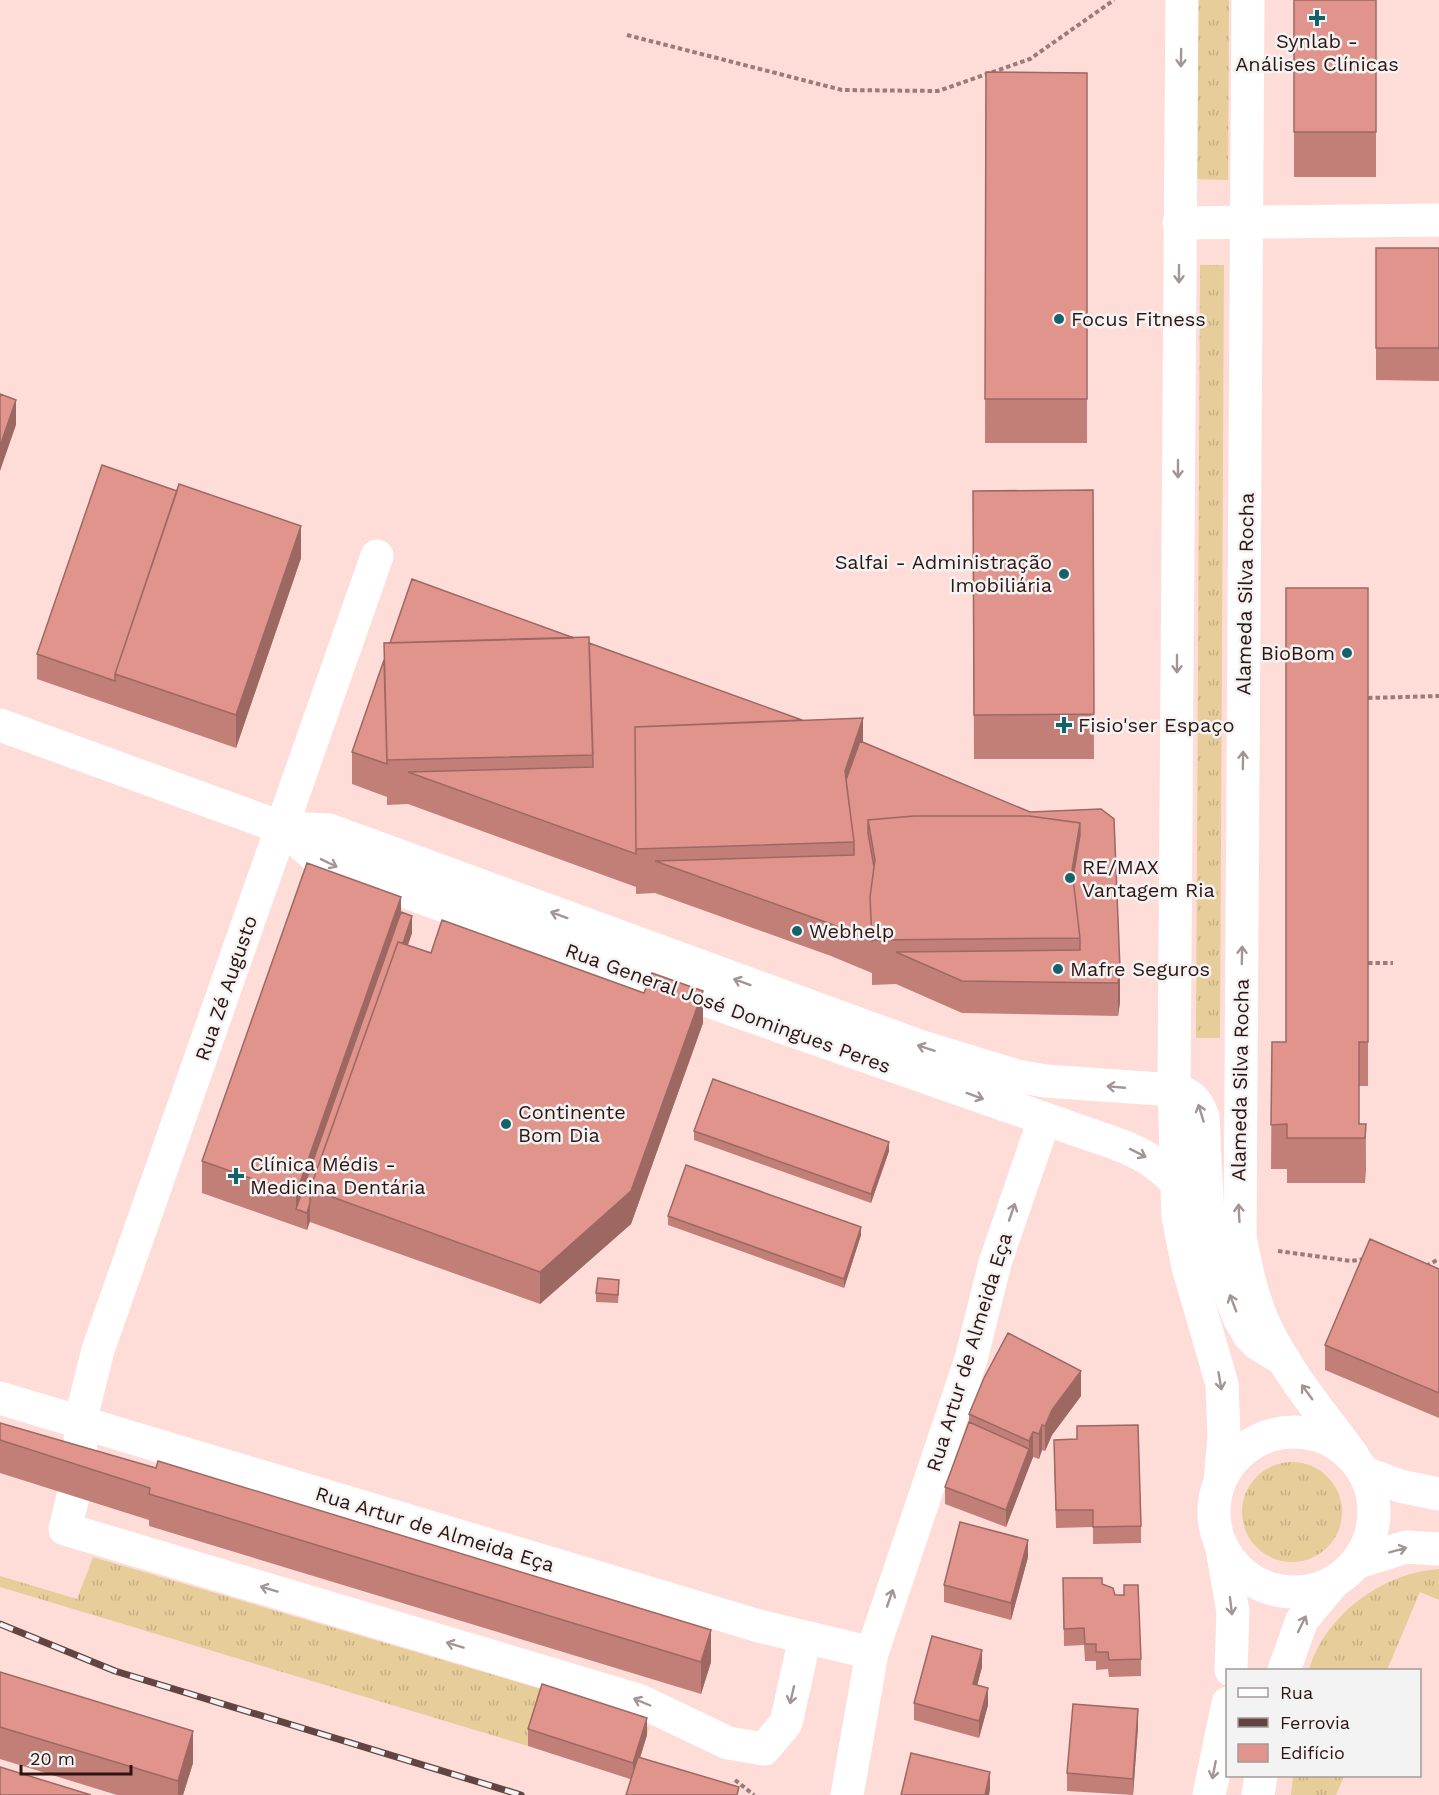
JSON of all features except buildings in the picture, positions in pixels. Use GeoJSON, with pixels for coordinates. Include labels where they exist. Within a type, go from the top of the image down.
{"type":"FeatureCollection","features":[{"type":"Feature","properties":{"kind":"street"},"geometry":{"type":"LineString","coordinates":[[1182,0],[1174,1090],[1176,1182],[1178,1217],[1186,1259],[1222,1384],[1224,1438],[1220,1481],[1214,1503],[1214,1527],[1222,1549],[1233,1612],[1231,1669]]}},
{"type":"Feature","properties":{"kind":"street","name":"Alameda Silva Rocha"},"geometry":{"type":"LineString","coordinates":[[1248,0],[1248,224],[1238,1203],[1240,1237],[1254,1296],[1265,1326],[1284,1360],[1359,1465]]}},
{"type":"Feature","properties":{"kind":"street"},"geometry":{"type":"LineString","coordinates":[[1179,222],[1248,224],[1439,220]]}},
{"type":"Feature","properties":{"kind":"street","name":"Rua Zé Augusto"},"geometry":{"type":"LineString","coordinates":[[377,556],[99,1350],[80,1422],[81,1465],[65,1529],[638,1700],[728,1743],[764,1749],[786,1724],[805,1638]]}},
{"type":"Feature","properties":{"kind":"street","name":"Rua General José Domingues Peres"},"geometry":{"type":"LineString","coordinates":[[0,725],[283,828],[329,830],[897,1038],[1017,1076],[1045,1081],[1174,1090]]}},
{"type":"Feature","properties":{"kind":"street","name":"Rua General José Domingues Peres"},"geometry":{"type":"LineString","coordinates":[[283,828],[315,856],[342,869],[1139,1152],[1160,1165],[1176,1182]]}},
{"type":"Feature","properties":{"kind":"street","name":"Alameda Silva Rocha"},"geometry":{"type":"LineString","coordinates":[[1174,1090],[1190,1094],[1198,1104],[1203,1117],[1208,1219],[1212,1243],[1234,1308],[1249,1335],[1258,1344],[1284,1360]]}},
{"type":"Feature","properties":{"kind":"street","name":"Rua Artur de Almeida Eça"},"geometry":{"type":"LineString","coordinates":[[847,1795],[872,1653],[971,1359],[995,1263],[1044,1120]]}},
{"type":"Feature","properties":{"kind":"street","name":"Rua Artur de Almeida Eça"},"geometry":{"type":"LineString","coordinates":[[0,1398],[805,1638],[872,1653]]}},
{"type":"Feature","properties":{"kind":"street"},"geometry":{"type":"LineString","coordinates":[[1220,1481],[1234,1458],[1255,1442],[1279,1432],[1306,1432],[1323,1438],[1359,1465],[1400,1486],[1439,1494]]}},
{"type":"Feature","properties":{"kind":"street"},"geometry":{"type":"LineString","coordinates":[[1285,1669],[1302,1620],[1332,1584],[1358,1562],[1370,1540],[1375,1516],[1373,1492],[1359,1465]]}},
{"type":"Feature","properties":{"kind":"street"},"geometry":{"type":"LineString","coordinates":[[1358,1562],[1406,1547],[1439,1549]]}},
{"type":"Feature","properties":{"kind":"street"},"geometry":{"type":"LineString","coordinates":[[1222,1549],[1237,1570],[1258,1585],[1282,1592],[1308,1592],[1332,1584]]}},
{"type":"Feature","properties":{"kind":"street"},"geometry":{"type":"LineString","coordinates":[[1209,1795],[1226,1708]]}},
{"type":"Feature","properties":{"kind":"street"},"geometry":{"type":"LineString","coordinates":[[1258,1795],[1261,1777]]}},
{"type":"Feature","properties":{"kind":"path"},"geometry":{"type":"LineString","coordinates":[[627,35],[842,90],[938,92],[1030,59],[1114,0]]}},
{"type":"Feature","properties":{"kind":"path"},"geometry":{"type":"LineString","coordinates":[[1368,698],[1439,696]]}},
{"type":"Feature","properties":{"kind":"path"},"geometry":{"type":"LineString","coordinates":[[1368,963],[1393,963]]}},
{"type":"Feature","properties":{"kind":"path"},"geometry":{"type":"LineString","coordinates":[[1268,1250],[1351,1261],[1368,1258]]}},
{"type":"Feature","properties":{"kind":"path"},"geometry":{"type":"LineString","coordinates":[[1417,1270],[1439,1259]]}},
{"type":"Feature","properties":{"kind":"green space"},"geometry":{"type":"Polygon","coordinates":[[[1193,0],[1229,0],[1228,180],[1192,179],[1193,0]]]}},
{"type":"Feature","properties":{"kind":"green space"},"geometry":{"type":"Polygon","coordinates":[[[1200,265],[1224,265],[1220,1038],[1196,1038],[1200,265]]]}},
{"type":"Feature","properties":{"kind":"green space"},"geometry":{"type":"Polygon","coordinates":[[[1292,1462],[1320,1470],[1334,1484],[1342,1512],[1334,1540],[1320,1554],[1292,1562],[1264,1554],[1250,1540],[1242,1512],[1250,1484],[1264,1470],[1292,1462]]]}},
{"type":"Feature","properties":{"kind":"green space"},"geometry":{"type":"Polygon","coordinates":[[[93,1557],[541,1689],[649,1727],[647,1735],[542,1701],[528,1746],[0,1587],[0,1576],[77,1599],[93,1557]]]}},
{"type":"Feature","properties":{"kind":"green space"},"geometry":{"type":"Polygon","coordinates":[[[1439,1569],[1439,1600],[1420,1592],[1387,1669],[1309,1669],[1317,1650],[1342,1615],[1377,1588],[1418,1572],[1439,1569]]]}},
{"type":"Feature","properties":{"kind":"green space"},"geometry":{"type":"Polygon","coordinates":[[[1293,1777],[1344,1777],[1336,1795],[1291,1795],[1293,1777]]]}},
{"type":"Feature","properties":{"kind":"railway"},"geometry":{"type":"LineString","coordinates":[[0,1624],[115,1671],[521,1795]]}},
{"type":"Feature","properties":{"kind":"place","name":"Synlab - Análises Clínicas"},"geometry":{"type":"Point","coordinates":[1317,18]}},
{"type":"Feature","properties":{"kind":"place","name":"Focus Fitness"},"geometry":{"type":"Point","coordinates":[1059,319]}},
{"type":"Feature","properties":{"kind":"place","name":"Salfai - Administração Imobiliária"},"geometry":{"type":"Point","coordinates":[1064,574]}},
{"type":"Feature","properties":{"kind":"place","name":"BioBom"},"geometry":{"type":"Point","coordinates":[1347,653]}},
{"type":"Feature","properties":{"kind":"place","name":"Fisio'ser Espaço"},"geometry":{"type":"Point","coordinates":[1064,725]}},
{"type":"Feature","properties":{"kind":"place","name":"RE/MAX Vantagem Ria"},"geometry":{"type":"Point","coordinates":[1070,878]}},
{"type":"Feature","properties":{"kind":"place","name":"Webhelp"},"geometry":{"type":"Point","coordinates":[797,931]}},
{"type":"Feature","properties":{"kind":"place","name":"Mafre Seguros"},"geometry":{"type":"Point","coordinates":[1058,969]}},
{"type":"Feature","properties":{"kind":"place","name":"Continente Bom Dia"},"geometry":{"type":"Point","coordinates":[506,1124]}},
{"type":"Feature","properties":{"kind":"place","name":"Clínica Médis - Medicina Dentária"},"geometry":{"type":"Point","coordinates":[236,1176]}}]}
